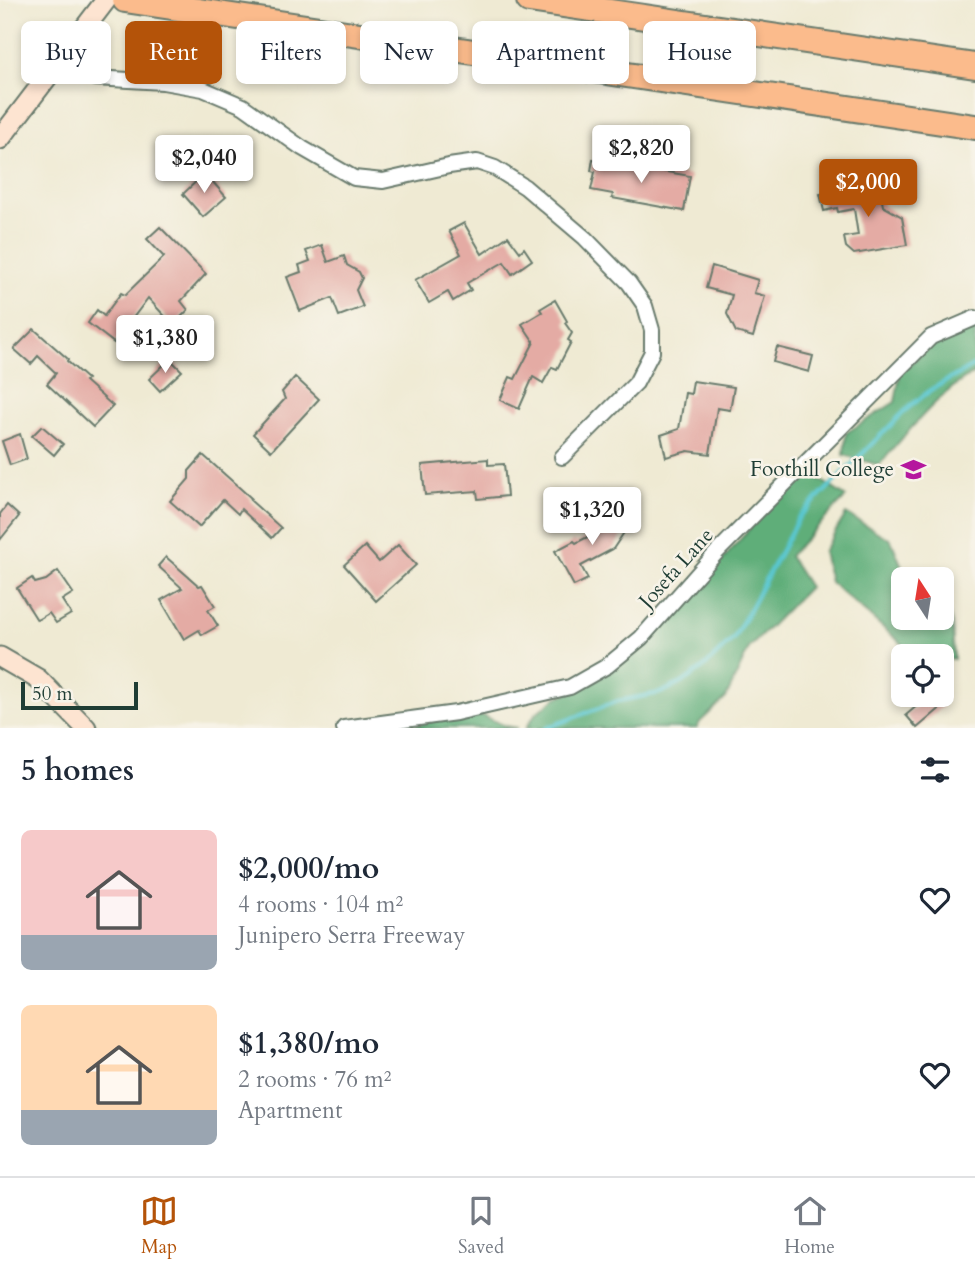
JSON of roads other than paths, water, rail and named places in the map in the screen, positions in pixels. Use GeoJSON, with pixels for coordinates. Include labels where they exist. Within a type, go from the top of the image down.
{"type":"FeatureCollection","features":[{"type":"Feature","properties":{"kind":"highway"},"geometry":{"type":"LineString","coordinates":[[125,0],[975,127]]}},
{"type":"Feature","properties":{"kind":"highway"},"geometry":{"type":"LineString","coordinates":[[529,0],[975,66]]}},
{"type":"Feature","properties":{"kind":"street"},"geometry":{"type":"LineString","coordinates":[[90,21],[106,0]]}},
{"type":"Feature","properties":{"kind":"street"},"geometry":{"type":"LineString","coordinates":[[111,79],[163,82],[204,89],[243,106],[302,148],[354,178],[383,181],[477,162],[495,168],[525,187],[584,238],[629,283],[645,306],[652,330],[652,352],[636,383],[562,457]]}},
{"type":"Feature","properties":{"kind":"street"},"geometry":{"type":"LineString","coordinates":[[0,139],[42,84]]}},
{"type":"Feature","properties":{"kind":"street","name":"Josefa Lane"},"geometry":{"type":"LineString","coordinates":[[344,728],[456,713],[570,687],[607,666],[641,638],[718,552],[931,337],[975,318]]}},
{"type":"Feature","properties":{"kind":"street"},"geometry":{"type":"LineString","coordinates":[[0,657],[38,679],[86,728]]}},
{"type":"Feature","properties":{"kind":"waterway"},"geometry":{"type":"LineString","coordinates":[[546,728],[618,701],[660,693],[682,683],[704,667],[734,638],[799,517],[908,408],[932,389],[975,365]]}},
{"type":"Feature","properties":{"kind":"place","name":"Foothill College"},"geometry":{"type":"Point","coordinates":[914,469]}}]}
